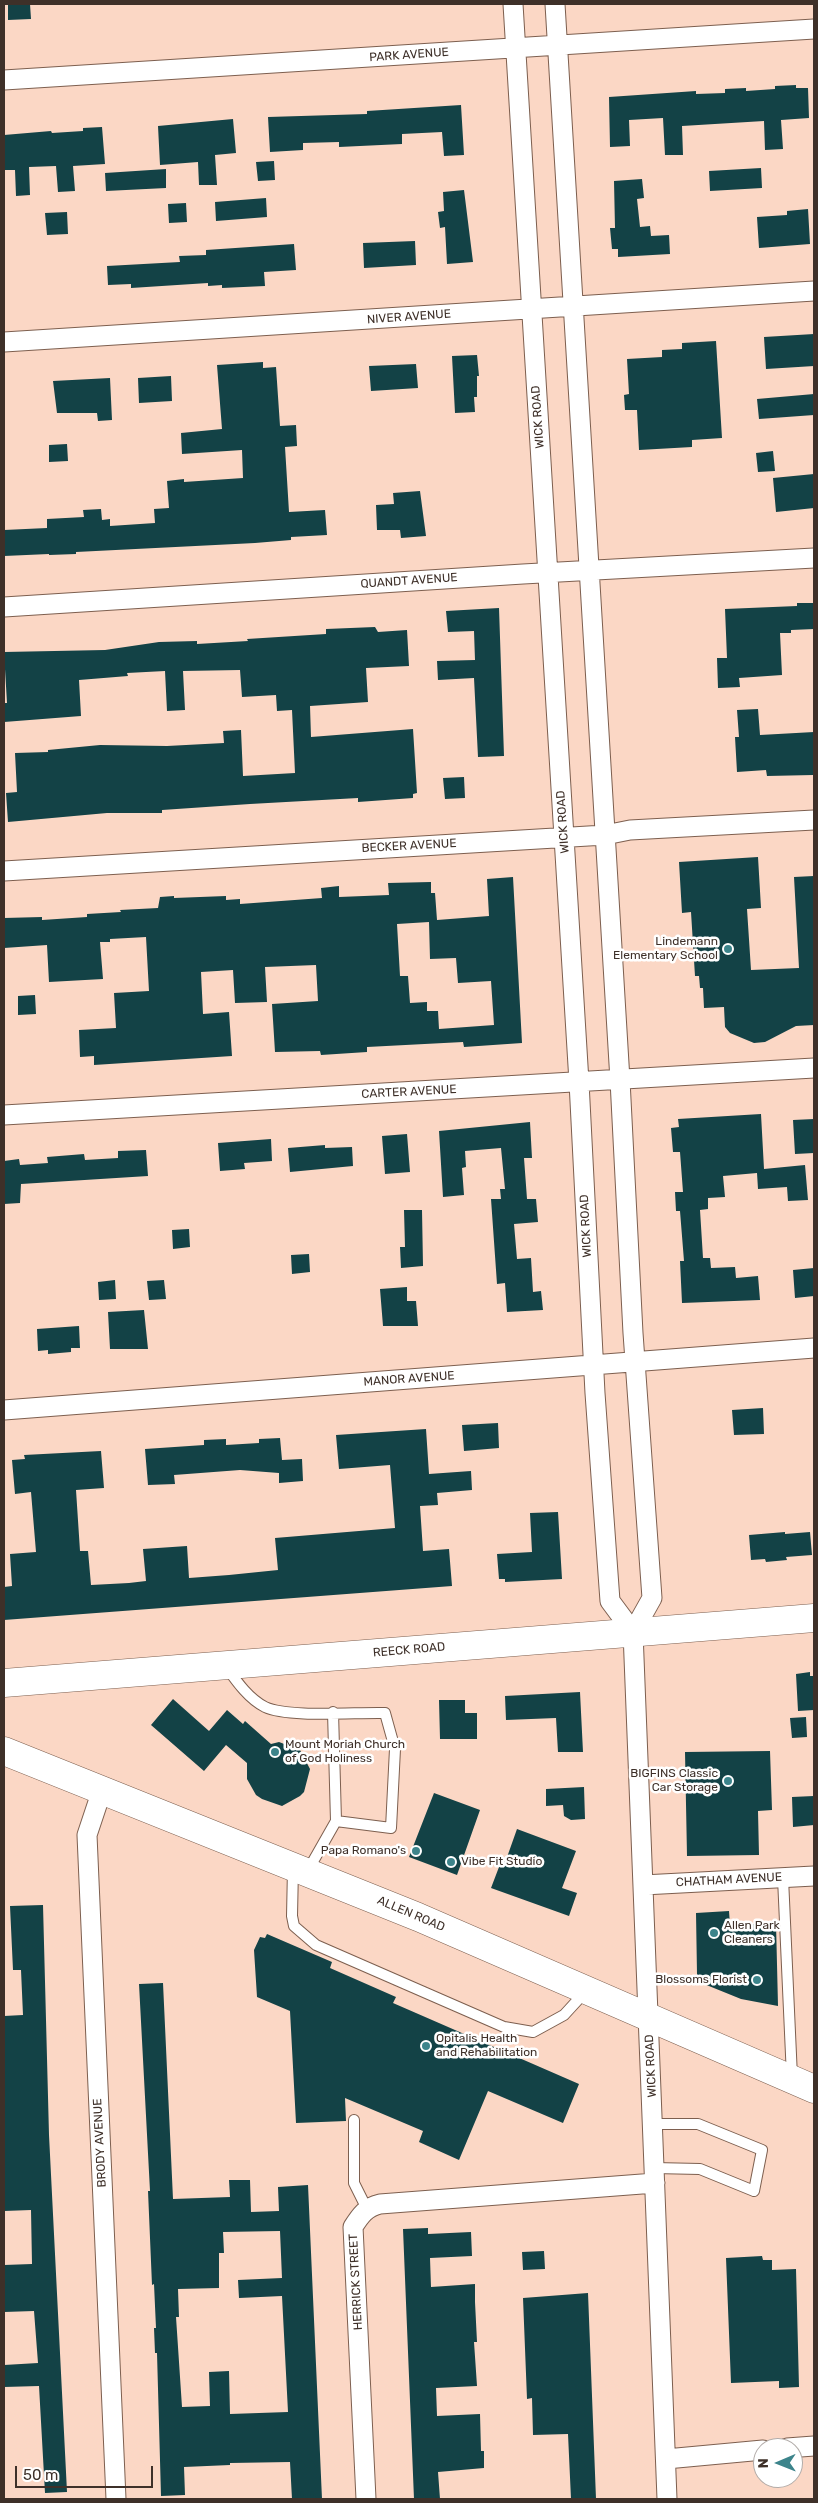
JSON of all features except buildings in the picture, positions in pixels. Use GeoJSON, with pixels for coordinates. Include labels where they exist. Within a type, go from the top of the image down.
{"type":"FeatureCollection","features":[{"type":"Feature","properties":{"kind":"main road","name":"REECK ROAD"},"geometry":{"type":"LineString","coordinates":[[4,1683],[814,1618]]}},
{"type":"Feature","properties":{"kind":"main road","name":"ALLEN ROAD"},"geometry":{"type":"LineString","coordinates":[[4,1751],[418,1917],[803,2085]]}},
{"type":"Feature","properties":{"kind":"street","name":"WICK ROAD"},"geometry":{"type":"LineString","coordinates":[[514,4],[579,1082],[593,1365],[610,1601],[633,1632],[667,2499]]}},
{"type":"Feature","properties":{"kind":"street"},"geometry":{"type":"LineString","coordinates":[[555,4],[620,1080],[635,1361],[652,1598],[633,1632]]}},
{"type":"Feature","properties":{"kind":"street","name":"PARK AVENUE"},"geometry":{"type":"LineString","coordinates":[[4,80],[814,29]]}},
{"type":"Feature","properties":{"kind":"street","name":"NIVER AVENUE"},"geometry":{"type":"LineString","coordinates":[[4,342],[814,292]]}},
{"type":"Feature","properties":{"kind":"street","name":"QUANDT AVENUE"},"geometry":{"type":"LineString","coordinates":[[4,607],[588,570],[814,558]]}},
{"type":"Feature","properties":{"kind":"street","name":"BECKER AVENUE"},"geometry":{"type":"LineString","coordinates":[[4,871],[605,835],[630,830],[814,820]]}},
{"type":"Feature","properties":{"kind":"street","name":"CARTER AVENUE"},"geometry":{"type":"LineString","coordinates":[[4,1115],[814,1068]]}},
{"type":"Feature","properties":{"kind":"street","name":"MANOR AVENUE"},"geometry":{"type":"LineString","coordinates":[[4,1410],[814,1348]]}},
{"type":"Feature","properties":{"kind":"street","name":"BRODY AVENUE"},"geometry":{"type":"LineString","coordinates":[[102,1790],[87,1835],[116,2499]]}},
{"type":"Feature","properties":{"kind":"street","name":"CHATHAM AVENUE"},"geometry":{"type":"LineString","coordinates":[[643,1885],[814,1876]]}},
{"type":"Feature","properties":{"kind":"street"},"geometry":{"type":"LineString","coordinates":[[367,2209],[380,2204],[654,2175]]}},
{"type":"Feature","properties":{"kind":"street","name":"HERRICK STREET"},"geometry":{"type":"LineString","coordinates":[[366,2499],[353,2227],[367,2209]]}},
{"type":"Feature","properties":{"kind":"street"},"geometry":{"type":"LineString","coordinates":[[666,2458],[753,2451]]}},
{"type":"Feature","properties":{"kind":"lane"},"geometry":{"type":"LineString","coordinates":[[224,1665],[244,1690],[264,1706],[286,1712],[385,1712],[395,1749],[391,1828],[336,1821]]}},
{"type":"Feature","properties":{"kind":"lane"},"geometry":{"type":"LineString","coordinates":[[333,1712],[336,1821],[300,1870],[292,1916],[294,1926],[316,1945],[504,2027],[533,2032],[564,2015],[587,1990]]}},
{"type":"Feature","properties":{"kind":"lane"},"geometry":{"type":"LineString","coordinates":[[783,1878],[788,2025],[803,2085]]}},
{"type":"Feature","properties":{"kind":"lane"},"geometry":{"type":"LineString","coordinates":[[354,2120],[354,2183],[367,2209]]}},
{"type":"Feature","properties":{"kind":"lane"},"geometry":{"type":"LineString","coordinates":[[653,2124],[698,2124],[762,2150],[754,2191],[700,2169],[654,2175]]}},
{"type":"Feature","properties":{"kind":"place","name":"Lindemann Elementary School"},"geometry":{"type":"Point","coordinates":[728,949]}},
{"type":"Feature","properties":{"kind":"place","name":"Mount Moriah Church of God Holiness"},"geometry":{"type":"Point","coordinates":[275,1752]}},
{"type":"Feature","properties":{"kind":"place","name":"BIGFINS Classic Car Storage"},"geometry":{"type":"Point","coordinates":[728,1781]}},
{"type":"Feature","properties":{"kind":"place","name":"Papa Romano's"},"geometry":{"type":"Point","coordinates":[416,1851]}},
{"type":"Feature","properties":{"kind":"place","name":"Vibe Fit Studio"},"geometry":{"type":"Point","coordinates":[451,1862]}},
{"type":"Feature","properties":{"kind":"place","name":"Allen Park Cleaners"},"geometry":{"type":"Point","coordinates":[714,1933]}},
{"type":"Feature","properties":{"kind":"place","name":"Blossoms Florist"},"geometry":{"type":"Point","coordinates":[757,1980]}},
{"type":"Feature","properties":{"kind":"place","name":"Opitalis Health and Rehabilitation"},"geometry":{"type":"Point","coordinates":[426,2046]}}]}
